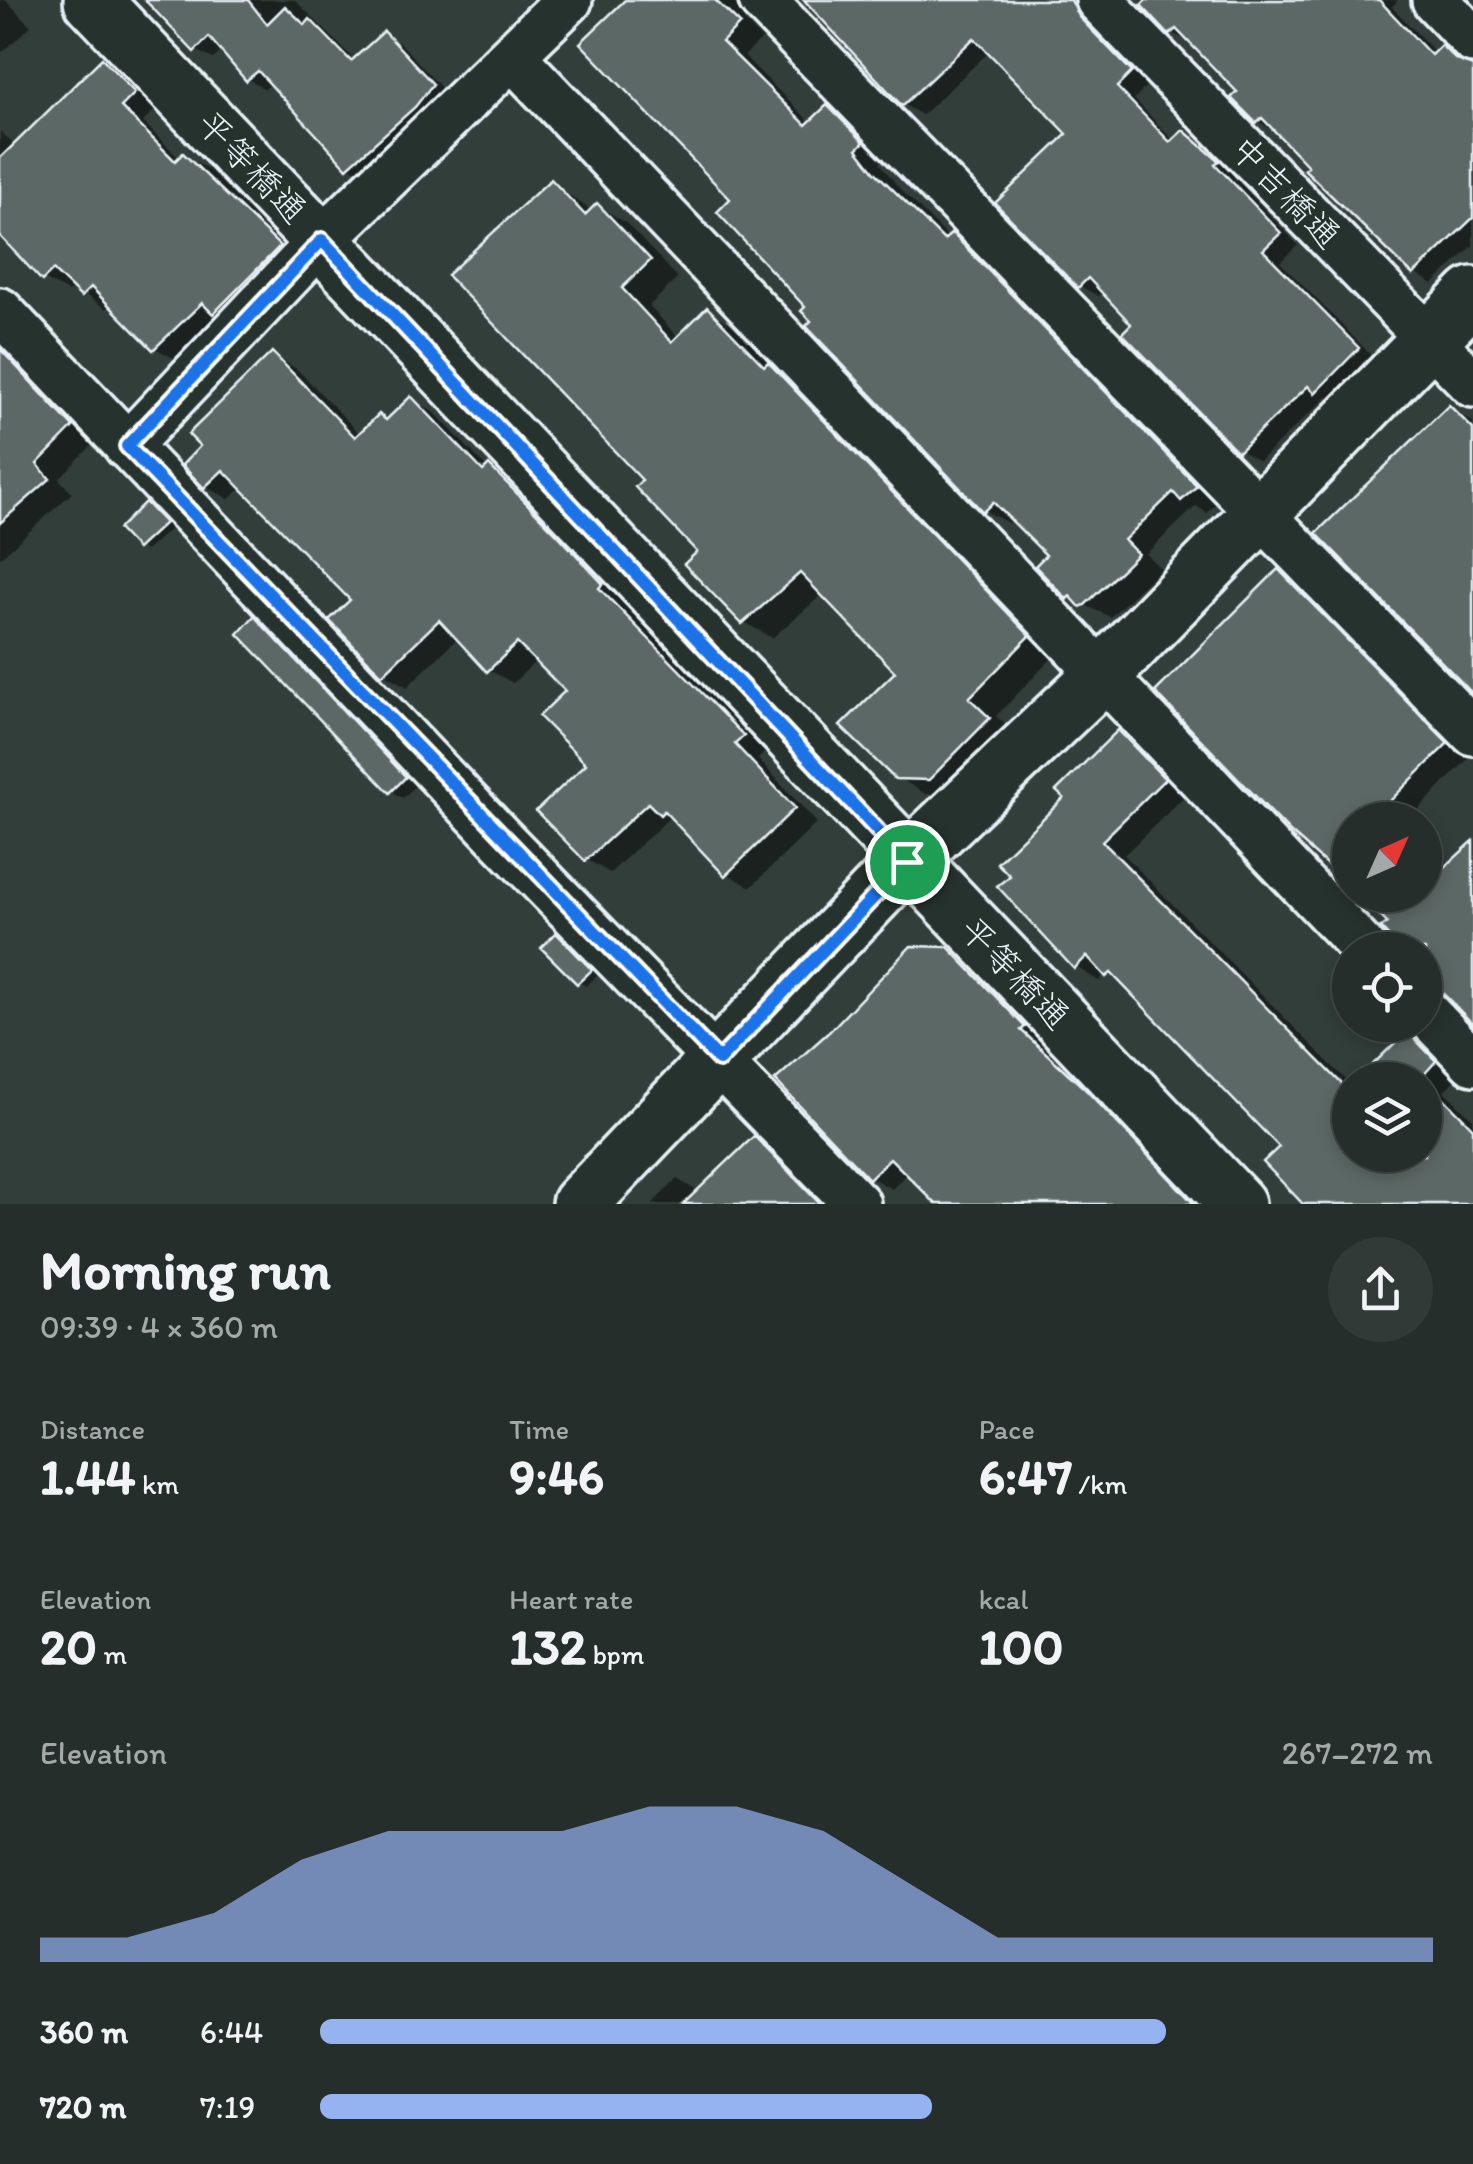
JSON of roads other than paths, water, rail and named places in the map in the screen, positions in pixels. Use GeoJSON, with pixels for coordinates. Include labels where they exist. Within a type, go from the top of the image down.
{"type":"FeatureCollection","features":[{"type":"Feature","properties":{"kind":"street","name":"平等橋通"},"geometry":{"type":"LineString","coordinates":[[92,0],[907,862],[1237,1204]]}},
{"type":"Feature","properties":{"kind":"street"},"geometry":{"type":"LineString","coordinates":[[127,446],[322,240],[569,0]]}},
{"type":"Feature","properties":{"kind":"street"},"geometry":{"type":"LineString","coordinates":[[762,0],[1473,732]]}},
{"type":"Feature","properties":{"kind":"street","name":"中吉橋通"},"geometry":{"type":"LineString","coordinates":[[1098,0],[1473,384]]}},
{"type":"Feature","properties":{"kind":"street"},"geometry":{"type":"LineString","coordinates":[[1434,0],[1473,40]]}},
{"type":"Feature","properties":{"kind":"street"},"geometry":{"type":"LineString","coordinates":[[513,56],[1349,932]]}},
{"type":"Feature","properties":{"kind":"street"},"geometry":{"type":"LineString","coordinates":[[580,1204],[907,862],[1101,676],[1473,295]]}},
{"type":"Feature","properties":{"kind":"street"},"geometry":{"type":"LineString","coordinates":[[0,310],[858,1204]]}},
{"type":"Feature","properties":{"kind":"street"},"geometry":{"type":"LineString","coordinates":[[1442,1030],[1473,1062]]}}]}
